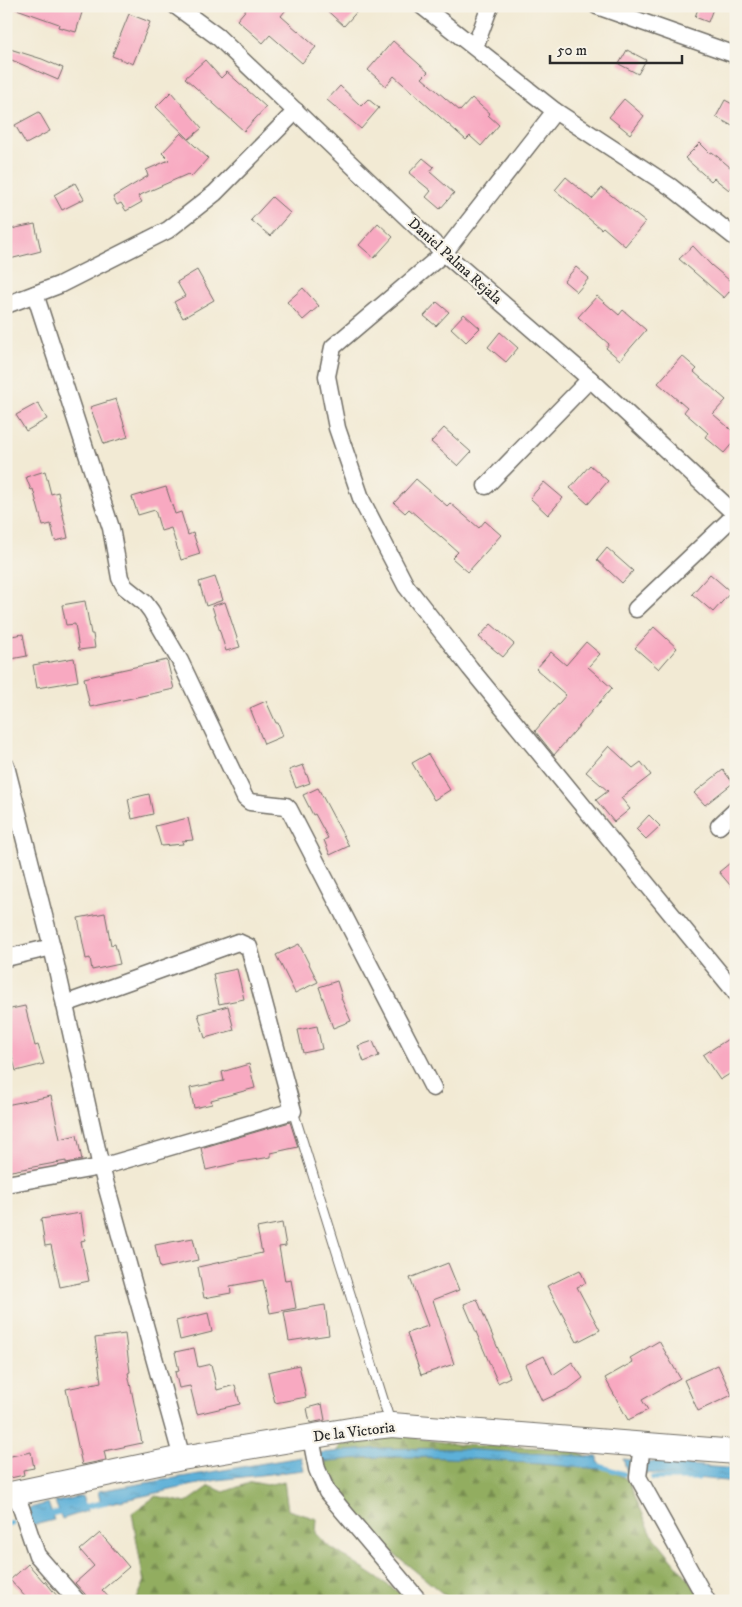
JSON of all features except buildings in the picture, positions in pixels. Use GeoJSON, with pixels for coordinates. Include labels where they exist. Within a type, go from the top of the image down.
{"type":"FeatureCollection","features":[{"type":"Feature","properties":{"kind":"main road","name":"De la Victoria"},"geometry":{"type":"LineString","coordinates":[[11,1494],[182,1458],[356,1429],[392,1425],[736,1452]]}},
{"type":"Feature","properties":{"kind":"street","name":"Daniel Palma Rejala"},"geometry":{"type":"LineString","coordinates":[[176,6],[218,37],[444,253],[590,380],[736,515]]}},
{"type":"Feature","properties":{"kind":"street"},"geometry":{"type":"LineString","coordinates":[[422,6],[555,111],[670,187],[736,238]]}},
{"type":"Feature","properties":{"kind":"street"},"geometry":{"type":"LineString","coordinates":[[475,47],[490,6]]}},
{"type":"Feature","properties":{"kind":"street"},"geometry":{"type":"LineString","coordinates":[[598,6],[736,55]]}},
{"type":"Feature","properties":{"kind":"street"},"geometry":{"type":"LineString","coordinates":[[6,305],[59,285],[168,230],[215,193],[296,111]]}},
{"type":"Feature","properties":{"kind":"street"},"geometry":{"type":"LineString","coordinates":[[555,111],[444,253],[333,347],[327,376],[336,428],[362,501],[406,586],[470,668],[736,993]]}},
{"type":"Feature","properties":{"kind":"street"},"geometry":{"type":"LineString","coordinates":[[35,294],[111,528],[120,578],[125,587],[145,603],[151,611],[175,652],[245,798],[250,802],[281,806],[289,809],[433,1088]]}},
{"type":"Feature","properties":{"kind":"street"},"geometry":{"type":"LineString","coordinates":[[486,486],[590,380]]}},
{"type":"Feature","properties":{"kind":"street"},"geometry":{"type":"LineString","coordinates":[[636,609],[736,515]]}},
{"type":"Feature","properties":{"kind":"street"},"geometry":{"type":"LineString","coordinates":[[6,766],[52,947],[101,1168],[182,1458]]}},
{"type":"Feature","properties":{"kind":"street"},"geometry":{"type":"LineString","coordinates":[[719,826],[736,810]]}},
{"type":"Feature","properties":{"kind":"street"},"geometry":{"type":"LineString","coordinates":[[6,1184],[101,1168],[293,1112],[249,946],[238,942],[65,1004]]}},
{"type":"Feature","properties":{"kind":"street"},"geometry":{"type":"LineString","coordinates":[[6,958],[52,947]]}},
{"type":"Feature","properties":{"kind":"street"},"geometry":{"type":"LineString","coordinates":[[311,1438],[317,1468],[326,1492],[418,1601]]}},
{"type":"Feature","properties":{"kind":"street"},"geometry":{"type":"LineString","coordinates":[[642,1445],[638,1477],[707,1601]]}},
{"type":"Feature","properties":{"kind":"street"},"geometry":{"type":"LineString","coordinates":[[11,1494],[36,1555],[77,1601]]}},
{"type":"Feature","properties":{"kind":"lane"},"geometry":{"type":"LineString","coordinates":[[293,1112],[392,1425]]}},
{"type":"Feature","properties":{"kind":"green space"},"geometry":{"type":"Polygon","coordinates":[[[399,1435],[460,1445],[574,1449],[628,1480],[651,1533],[706,1601],[452,1601],[342,1511],[317,1469],[335,1456],[340,1445],[399,1435]]]}},
{"type":"Feature","properties":{"kind":"green space"},"geometry":{"type":"Polygon","coordinates":[[[284,1481],[288,1510],[317,1519],[316,1533],[327,1545],[406,1597],[405,1601],[136,1601],[144,1583],[132,1513],[156,1496],[186,1503],[210,1486],[224,1492],[252,1482],[267,1485],[284,1481]]]}},
{"type":"Feature","properties":{"kind":"water"},"geometry":{"type":"Polygon","coordinates":[[[383,1448],[460,1449],[598,1457],[599,1469],[492,1460],[412,1457],[377,1457],[321,1462],[319,1453],[383,1448]]]}},
{"type":"Feature","properties":{"kind":"water"},"geometry":{"type":"Polygon","coordinates":[[[301,1457],[304,1470],[217,1480],[101,1505],[98,1491],[301,1457]]]}},
{"type":"Feature","properties":{"kind":"water"},"geometry":{"type":"Polygon","coordinates":[[[623,1459],[736,1469],[736,1482],[627,1471],[623,1459]]]}},
{"type":"Feature","properties":{"kind":"water"},"geometry":{"type":"Polygon","coordinates":[[[82,1496],[87,1511],[62,1519],[55,1502],[82,1496]]]}},
{"type":"Feature","properties":{"kind":"water"},"geometry":{"type":"Polygon","coordinates":[[[48,1503],[54,1520],[30,1526],[27,1509],[48,1503]]]}},
{"type":"Feature","properties":{"kind":"waterway"},"geometry":{"type":"LineString","coordinates":[[594,1464],[624,1474]]}},
{"type":"Feature","properties":{"kind":"waterway"},"geometry":{"type":"LineString","coordinates":[[653,1478],[698,1478]]}},
{"type":"Feature","properties":{"kind":"waterway"},"geometry":{"type":"LineString","coordinates":[[80,1508],[106,1502]]}},
{"type":"Feature","properties":{"kind":"waterway"},"geometry":{"type":"LineString","coordinates":[[46,1515],[64,1511]]}},
{"type":"Feature","properties":{"kind":"waterway"},"geometry":{"type":"LineString","coordinates":[[6,1524],[12,1523]]}}]}
